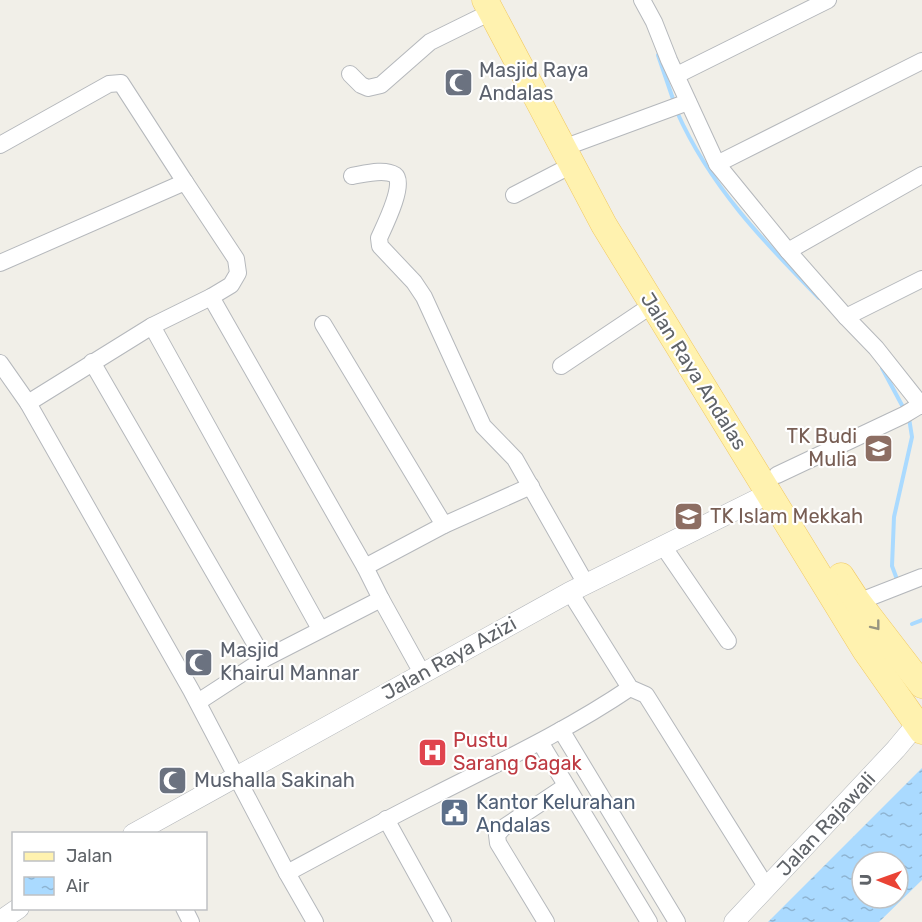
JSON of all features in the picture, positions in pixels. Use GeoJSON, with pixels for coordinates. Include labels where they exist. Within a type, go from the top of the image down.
{"type":"FeatureCollection","features":[{"type":"Feature","properties":{"kind":"main road","name":"Jalan Raya Andalas"},"geometry":{"type":"LineString","coordinates":[[492,4],[570,152],[604,225],[652,306],[707,378]]}},
{"type":"Feature","properties":{"kind":"main road","name":"Jalan Raya Andalas"},"geometry":{"type":"LineString","coordinates":[[570,152],[618,221],[707,378],[850,606],[922,685]]}},
{"type":"Feature","properties":{"kind":"main road","name":"Jalan Raya Andalas"},"geometry":{"type":"LineString","coordinates":[[850,606],[865,650],[919,728]]}},
{"type":"Feature","properties":{"kind":"street"},"geometry":{"type":"LineString","coordinates":[[642,0],[654,21],[677,75],[680,105],[717,164],[788,251],[876,348],[917,407],[774,484]]}},
{"type":"Feature","properties":{"kind":"street"},"geometry":{"type":"LineString","coordinates":[[677,75],[828,0]]}},
{"type":"Feature","properties":{"kind":"street"},"geometry":{"type":"LineString","coordinates":[[350,74],[361,85],[368,88],[381,86],[430,42],[492,4]]}},
{"type":"Feature","properties":{"kind":"street"},"geometry":{"type":"LineString","coordinates":[[717,164],[922,61]]}},
{"type":"Feature","properties":{"kind":"street"},"geometry":{"type":"LineString","coordinates":[[0,145],[110,84],[121,82],[236,259],[238,266],[238,273],[231,285],[152,326],[28,403]]}},
{"type":"Feature","properties":{"kind":"street"},"geometry":{"type":"LineString","coordinates":[[514,195],[570,152],[680,105]]}},
{"type":"Feature","properties":{"kind":"street"},"geometry":{"type":"LineString","coordinates":[[352,176],[387,173],[398,179],[399,190],[379,237],[380,246],[414,282],[424,297],[483,426],[515,459],[531,486],[578,588],[630,688],[646,695],[767,888]]}},
{"type":"Feature","properties":{"kind":"street"},"geometry":{"type":"LineString","coordinates":[[788,251],[922,175]]}},
{"type":"Feature","properties":{"kind":"street"},"geometry":{"type":"LineString","coordinates":[[0,264],[185,182]]}},
{"type":"Feature","properties":{"kind":"street"},"geometry":{"type":"LineString","coordinates":[[846,317],[922,279]]}},
{"type":"Feature","properties":{"kind":"street"},"geometry":{"type":"LineString","coordinates":[[211,297],[365,567],[422,673]]}},
{"type":"Feature","properties":{"kind":"street"},"geometry":{"type":"LineString","coordinates":[[561,366],[652,306]]}},
{"type":"Feature","properties":{"kind":"street"},"geometry":{"type":"LineString","coordinates":[[322,324],[444,525]]}},
{"type":"Feature","properties":{"kind":"street"},"geometry":{"type":"LineString","coordinates":[[152,326],[320,629]]}},
{"type":"Feature","properties":{"kind":"street"},"geometry":{"type":"LineString","coordinates":[[92,362],[264,659]]}},
{"type":"Feature","properties":{"kind":"street"},"geometry":{"type":"LineString","coordinates":[[0,363],[28,403],[198,702],[315,922]]}},
{"type":"Feature","properties":{"kind":"street","name":"Jalan Raya Azizi"},"geometry":{"type":"LineString","coordinates":[[137,832],[422,673],[578,588],[663,546],[774,484]]}},
{"type":"Feature","properties":{"kind":"street"},"geometry":{"type":"LineString","coordinates":[[365,567],[444,525],[531,486]]}},
{"type":"Feature","properties":{"kind":"street"},"geometry":{"type":"LineString","coordinates":[[663,546],[728,640]]}},
{"type":"Feature","properties":{"kind":"street"},"geometry":{"type":"LineString","coordinates":[[850,606],[922,577]]}},
{"type":"Feature","properties":{"kind":"street"},"geometry":{"type":"LineString","coordinates":[[198,702],[264,659],[381,599]]}},
{"type":"Feature","properties":{"kind":"street"},"geometry":{"type":"LineString","coordinates":[[287,873],[386,819],[540,742],[630,688]]}},
{"type":"Feature","properties":{"kind":"street","name":"Jalan Rajawali"},"geometry":{"type":"LineString","coordinates":[[734,922],[896,749],[919,728]]}},
{"type":"Feature","properties":{"kind":"street"},"geometry":{"type":"LineString","coordinates":[[561,730],[677,922]]}},
{"type":"Feature","properties":{"kind":"street"},"geometry":{"type":"LineString","coordinates":[[540,742],[649,922]]}},
{"type":"Feature","properties":{"kind":"street"},"geometry":{"type":"LineString","coordinates":[[546,922],[498,843],[497,835],[503,828],[566,786]]}},
{"type":"Feature","properties":{"kind":"street"},"geometry":{"type":"LineString","coordinates":[[386,819],[443,922]]}},
{"type":"Feature","properties":{"kind":"street"},"geometry":{"type":"LineString","coordinates":[[606,851],[626,838]]}},
{"type":"Feature","properties":{"kind":"street"},"geometry":{"type":"LineString","coordinates":[[0,921],[17,910]]}},
{"type":"Feature","properties":{"kind":"water"},"geometry":{"type":"Polygon","coordinates":[[[922,768],[922,880],[910,892],[910,850],[850,850],[850,910],[891,910],[879,922],[768,922],[922,768]]]}},
{"type":"Feature","properties":{"kind":"waterway"},"geometry":{"type":"LineString","coordinates":[[658,55],[674,102]]}},
{"type":"Feature","properties":{"kind":"waterway"},"geometry":{"type":"LineString","coordinates":[[677,112],[705,164],[739,211],[819,298]]}},
{"type":"Feature","properties":{"kind":"waterway"},"geometry":{"type":"LineString","coordinates":[[882,368],[904,409]]}},
{"type":"Feature","properties":{"kind":"waterway"},"geometry":{"type":"LineString","coordinates":[[898,582],[892,566],[894,517],[912,437],[909,418]]}},
{"type":"Feature","properties":{"kind":"waterway"},"geometry":{"type":"LineString","coordinates":[[912,624],[922,620]]}},
{"type":"Feature","properties":{"kind":"place","name":"Masjid Raya Andalas"},"geometry":{"type":"Point","coordinates":[458,82]}},
{"type":"Feature","properties":{"kind":"place","name":"TK Budi Mulia"},"geometry":{"type":"Point","coordinates":[878,448]}},
{"type":"Feature","properties":{"kind":"place","name":"TK Islam Mekkah"},"geometry":{"type":"Point","coordinates":[689,516]}},
{"type":"Feature","properties":{"kind":"place","name":"Masjid Khairul Mannar"},"geometry":{"type":"Point","coordinates":[199,662]}},
{"type":"Feature","properties":{"kind":"place","name":"Pustu Sarang Gagak"},"geometry":{"type":"Point","coordinates":[432,752]}},
{"type":"Feature","properties":{"kind":"place","name":"Mushalla Sakinah"},"geometry":{"type":"Point","coordinates":[173,780]}},
{"type":"Feature","properties":{"kind":"place","name":"Kantor Kelurahan Andalas"},"geometry":{"type":"Point","coordinates":[455,813]}}]}
